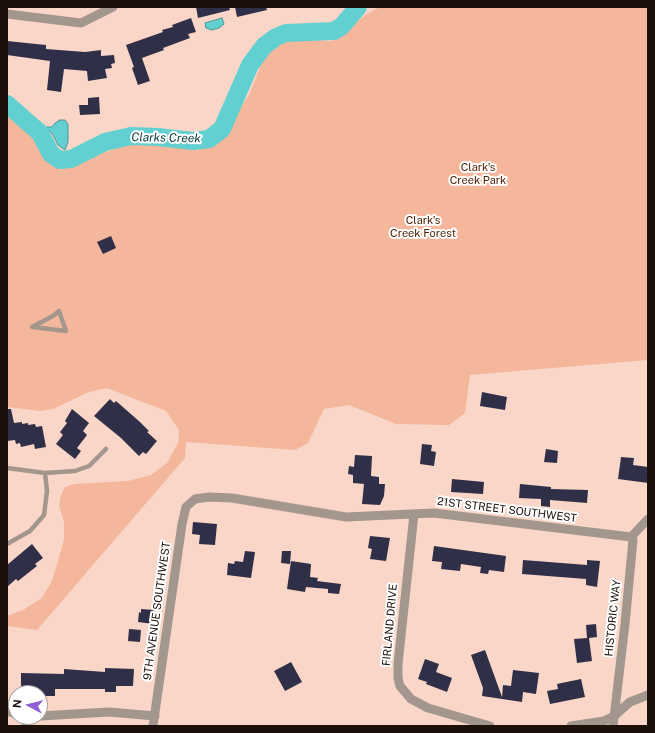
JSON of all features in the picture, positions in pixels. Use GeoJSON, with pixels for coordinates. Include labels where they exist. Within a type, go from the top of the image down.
{"type":"FeatureCollection","features":[{"type":"Feature","properties":{"kind":"street"},"geometry":{"type":"LineString","coordinates":[[7,14],[81,23],[97,11],[113,7]]}},
{"type":"Feature","properties":{"kind":"street","name":"21ST STREET SOUTHWEST"},"geometry":{"type":"LineString","coordinates":[[191,501],[203,497],[218,497],[355,517],[434,513],[631,537]]}},
{"type":"Feature","properties":{"kind":"street","name":"9TH AVENUE SOUTHWEST"},"geometry":{"type":"LineString","coordinates":[[153,726],[164,658],[182,524],[186,507],[191,501]]}},
{"type":"Feature","properties":{"kind":"street","name":"FIRLAND DRIVE"},"geometry":{"type":"LineString","coordinates":[[414,514],[398,664],[398,678],[400,686],[411,699],[428,708],[490,726]]}},
{"type":"Feature","properties":{"kind":"street"},"geometry":{"type":"LineString","coordinates":[[631,537],[648,519]]}},
{"type":"Feature","properties":{"kind":"street","name":"HISTORIC WAY"},"geometry":{"type":"LineString","coordinates":[[613,726],[633,540],[631,537]]}},
{"type":"Feature","properties":{"kind":"street"},"geometry":{"type":"LineString","coordinates":[[571,726],[604,721],[614,716],[630,702],[648,695]]}},
{"type":"Feature","properties":{"kind":"street"},"geometry":{"type":"LineString","coordinates":[[48,716],[108,712],[155,716]]}},
{"type":"Feature","properties":{"kind":"lane"},"geometry":{"type":"LineString","coordinates":[[60,311],[66,331],[32,327],[60,311]]}},
{"type":"Feature","properties":{"kind":"lane"},"geometry":{"type":"LineString","coordinates":[[7,468],[45,473],[74,471],[89,466],[106,449]]}},
{"type":"Feature","properties":{"kind":"lane"},"geometry":{"type":"LineString","coordinates":[[7,544],[30,531],[44,516],[47,491],[45,473]]}},
{"type":"Feature","properties":{"kind":"green space","name":"Clark's Creek Forest"},"geometry":{"type":"Polygon","coordinates":[[[380,7],[648,7],[648,360],[470,375],[465,413],[449,425],[396,424],[349,405],[324,409],[308,443],[295,450],[186,442],[185,458],[37,630],[7,626],[7,616],[23,610],[42,598],[52,581],[64,540],[64,522],[59,506],[61,495],[65,487],[74,484],[128,481],[151,475],[167,463],[178,443],[179,430],[166,411],[107,388],[89,392],[53,409],[40,411],[7,407],[7,110],[35,134],[51,163],[59,167],[82,163],[103,153],[135,142],[198,146],[212,143],[224,134],[250,93],[264,57],[271,48],[282,43],[296,40],[331,41],[338,39],[365,15],[380,7]]]}},
{"type":"Feature","properties":{"kind":"water"},"geometry":{"type":"Polygon","coordinates":[[[222,18],[224,24],[219,28],[212,30],[206,28],[205,23],[222,18]]]}},
{"type":"Feature","properties":{"kind":"water"},"geometry":{"type":"Polygon","coordinates":[[[60,120],[65,120],[68,124],[68,142],[65,150],[58,145],[52,133],[46,129],[47,127],[52,127],[60,120]]]}},
{"type":"Feature","properties":{"kind":"building"},"geometry":{"type":"Polygon","coordinates":[[[196,7],[229,7],[230,10],[198,18],[196,7]]]}},
{"type":"Feature","properties":{"kind":"building"},"geometry":{"type":"Polygon","coordinates":[[[235,7],[266,7],[267,10],[237,17],[235,7]]]}},
{"type":"Feature","properties":{"kind":"building"},"geometry":{"type":"Polygon","coordinates":[[[191,18],[196,32],[188,34],[190,38],[142,58],[150,81],[138,85],[132,68],[134,67],[126,45],[163,32],[162,30],[173,27],[172,25],[191,18]]]}},
{"type":"Feature","properties":{"kind":"building"},"geometry":{"type":"Polygon","coordinates":[[[7,41],[46,45],[46,49],[85,52],[101,50],[101,56],[114,55],[115,63],[111,64],[112,68],[105,69],[107,78],[88,81],[87,71],[64,69],[61,92],[47,90],[50,61],[7,55],[7,41]]]}},
{"type":"Feature","properties":{"kind":"building"},"geometry":{"type":"Polygon","coordinates":[[[99,97],[100,114],[80,115],[79,105],[88,105],[88,98],[99,97]]]}},
{"type":"Feature","properties":{"kind":"building"},"geometry":{"type":"Polygon","coordinates":[[[111,236],[116,248],[103,254],[97,242],[111,236]]]}},
{"type":"Feature","properties":{"kind":"building"},"geometry":{"type":"Polygon","coordinates":[[[482,392],[507,397],[505,410],[480,406],[482,392]]]}},
{"type":"Feature","properties":{"kind":"building"},"geometry":{"type":"Polygon","coordinates":[[[110,399],[114,403],[116,401],[140,422],[149,431],[147,432],[157,441],[146,454],[143,452],[139,456],[121,438],[94,416],[110,399]]]}},
{"type":"Feature","properties":{"kind":"building"},"geometry":{"type":"Polygon","coordinates":[[[7,409],[11,409],[14,423],[22,422],[22,424],[28,423],[28,425],[35,424],[36,427],[42,426],[46,447],[35,449],[34,444],[21,447],[20,443],[16,444],[15,440],[7,441],[7,409]]]}},
{"type":"Feature","properties":{"kind":"building"},"geometry":{"type":"Polygon","coordinates":[[[72,409],[89,423],[83,431],[87,435],[77,448],[81,451],[75,459],[56,444],[63,435],[60,432],[67,423],[65,421],[72,409]]]}},
{"type":"Feature","properties":{"kind":"building"},"geometry":{"type":"Polygon","coordinates":[[[422,444],[432,445],[431,451],[436,452],[434,466],[420,464],[422,444]]]}},
{"type":"Feature","properties":{"kind":"building"},"geometry":{"type":"Polygon","coordinates":[[[546,449],[558,451],[557,463],[544,462],[546,449]]]}},
{"type":"Feature","properties":{"kind":"building"},"geometry":{"type":"Polygon","coordinates":[[[355,455],[372,456],[371,476],[379,477],[379,484],[385,484],[384,496],[380,505],[362,504],[364,484],[353,483],[353,475],[348,474],[349,466],[354,467],[355,455]]]}},
{"type":"Feature","properties":{"kind":"building"},"geometry":{"type":"Polygon","coordinates":[[[621,457],[634,458],[633,465],[648,467],[648,483],[618,479],[621,457]]]}},
{"type":"Feature","properties":{"kind":"building"},"geometry":{"type":"Polygon","coordinates":[[[452,479],[484,482],[483,494],[451,492],[452,479]]]}},
{"type":"Feature","properties":{"kind":"building"},"geometry":{"type":"Polygon","coordinates":[[[520,484],[551,487],[551,489],[588,490],[587,503],[550,500],[550,507],[541,506],[541,499],[519,498],[520,484]]]}},
{"type":"Feature","properties":{"kind":"building"},"geometry":{"type":"Polygon","coordinates":[[[193,522],[217,524],[215,545],[199,544],[200,535],[192,534],[193,522]]]}},
{"type":"Feature","properties":{"kind":"building"},"geometry":{"type":"Polygon","coordinates":[[[370,536],[390,538],[386,561],[370,559],[372,549],[368,548],[370,536]]]}},
{"type":"Feature","properties":{"kind":"building"},"geometry":{"type":"Polygon","coordinates":[[[32,544],[43,558],[35,564],[37,566],[18,581],[16,579],[7,587],[7,565],[32,544]]]}},
{"type":"Feature","properties":{"kind":"building"},"geometry":{"type":"Polygon","coordinates":[[[434,546],[506,556],[504,572],[489,570],[488,574],[480,573],[481,567],[461,564],[460,571],[441,569],[442,562],[432,561],[434,546]]]}},
{"type":"Feature","properties":{"kind":"building"},"geometry":{"type":"Polygon","coordinates":[[[245,551],[255,552],[251,578],[227,575],[228,563],[234,564],[235,561],[243,562],[245,551]]]}},
{"type":"Feature","properties":{"kind":"building"},"geometry":{"type":"Polygon","coordinates":[[[282,551],[291,551],[290,564],[281,563],[282,551]]]}},
{"type":"Feature","properties":{"kind":"building"},"geometry":{"type":"Polygon","coordinates":[[[523,560],[587,565],[587,560],[600,561],[597,587],[586,585],[586,579],[522,574],[523,560]]]}},
{"type":"Feature","properties":{"kind":"building"},"geometry":{"type":"Polygon","coordinates":[[[291,561],[311,564],[310,577],[318,578],[317,581],[341,584],[339,594],[328,593],[328,589],[306,587],[305,592],[287,589],[291,561]]]}},
{"type":"Feature","properties":{"kind":"building"},"geometry":{"type":"Polygon","coordinates":[[[141,609],[154,610],[153,624],[138,622],[139,612],[141,613],[141,609]]]}},
{"type":"Feature","properties":{"kind":"building"},"geometry":{"type":"Polygon","coordinates":[[[596,624],[597,637],[589,638],[592,661],[577,663],[574,639],[587,638],[586,625],[596,624]]]}},
{"type":"Feature","properties":{"kind":"building"},"geometry":{"type":"Polygon","coordinates":[[[129,629],[141,630],[140,642],[128,641],[129,629]]]}},
{"type":"Feature","properties":{"kind":"building"},"geometry":{"type":"Polygon","coordinates":[[[485,650],[502,697],[503,685],[511,686],[513,670],[539,673],[536,694],[523,692],[522,702],[482,696],[483,688],[471,655],[485,650]]]}},
{"type":"Feature","properties":{"kind":"building"},"geometry":{"type":"Polygon","coordinates":[[[425,659],[439,664],[436,672],[452,678],[447,692],[426,684],[427,682],[418,679],[425,659]]]}},
{"type":"Feature","properties":{"kind":"building"},"geometry":{"type":"Polygon","coordinates":[[[291,662],[302,682],[285,691],[274,671],[291,662]]]}},
{"type":"Feature","properties":{"kind":"building"},"geometry":{"type":"Polygon","coordinates":[[[105,668],[134,669],[133,686],[116,686],[116,692],[105,692],[105,689],[55,689],[55,696],[48,696],[48,685],[21,685],[21,673],[64,674],[64,669],[105,672],[105,668]]]}},
{"type":"Feature","properties":{"kind":"building"},"geometry":{"type":"Polygon","coordinates":[[[581,679],[585,697],[550,704],[547,691],[558,689],[557,684],[581,679]]]}},
{"type":"Feature","properties":{"kind":"waterway","name":"Clarks Creek"},"geometry":{"type":"LineString","coordinates":[[7,104],[40,133],[51,154],[60,160],[71,159],[105,142],[131,136],[193,141],[209,139],[222,129],[250,65],[264,46],[276,37],[286,33],[334,31],[342,26],[358,7]]}},
{"type":"Feature","properties":{"kind":"park label","name":"Clark's Creek Park"},"geometry":{"type":"Point","coordinates":[478,174]}}]}
